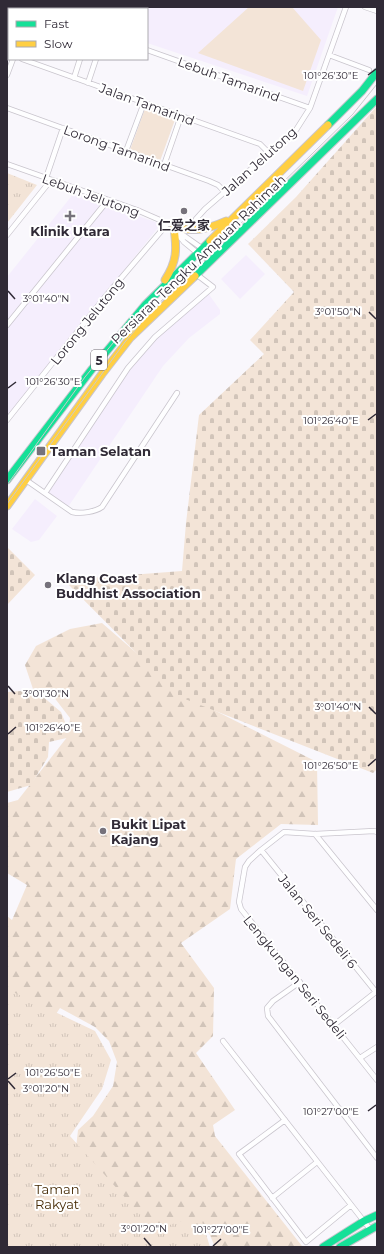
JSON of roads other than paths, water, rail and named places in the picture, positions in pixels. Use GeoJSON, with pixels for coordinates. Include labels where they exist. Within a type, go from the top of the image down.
{"type":"FeatureCollection","features":[{"type":"Feature","properties":{"kind":"main road","name":"Persiaran Tengku Ampuan Rahimah"},"geometry":{"type":"LineString","coordinates":[[7,480],[92,369],[145,305],[362,90],[377,72]]}},
{"type":"Feature","properties":{"kind":"main road","name":"Persiaran Tengku Ampuan Rahimah"},"geometry":{"type":"LineString","coordinates":[[7,506],[98,379],[130,338],[296,180],[377,99]]}},
{"type":"Feature","properties":{"kind":"main road"},"geometry":{"type":"LineString","coordinates":[[145,305],[173,269],[176,250],[174,228],[194,232],[204,231],[232,218]]}},
{"type":"Feature","properties":{"kind":"main road"},"geometry":{"type":"LineString","coordinates":[[324,1247],[364,1221],[377,1215]]}},
{"type":"Feature","properties":{"kind":"main road"},"geometry":{"type":"LineString","coordinates":[[340,1247],[377,1226]]}},
{"type":"Feature","properties":{"kind":"street","name":"Jalan Jelutong"},"geometry":{"type":"LineString","coordinates":[[196,219],[205,209],[296,130],[310,108],[346,7]]}},
{"type":"Feature","properties":{"kind":"street"},"geometry":{"type":"LineString","coordinates":[[365,7],[377,11]]}},
{"type":"Feature","properties":{"kind":"street","name":"Lebuh Tamarind"},"geometry":{"type":"LineString","coordinates":[[148,50],[310,108]]}},
{"type":"Feature","properties":{"kind":"street"},"geometry":{"type":"LineString","coordinates":[[330,55],[369,70]]}},
{"type":"Feature","properties":{"kind":"street"},"geometry":{"type":"LineString","coordinates":[[7,76],[13,60]]}},
{"type":"Feature","properties":{"kind":"street","name":"Jalan Tamarind"},"geometry":{"type":"LineString","coordinates":[[25,60],[260,144],[269,154]]}},
{"type":"Feature","properties":{"kind":"street"},"geometry":{"type":"LineString","coordinates":[[74,78],[80,60]]}},
{"type":"Feature","properties":{"kind":"street"},"geometry":{"type":"LineString","coordinates":[[88,83],[96,60]]}},
{"type":"Feature","properties":{"kind":"street"},"geometry":{"type":"LineString","coordinates":[[126,151],[144,103]]}},
{"type":"Feature","properties":{"kind":"street","name":"Lorong Tamarind"},"geometry":{"type":"LineString","coordinates":[[7,108],[218,185],[225,192]]}},
{"type":"Feature","properties":{"kind":"street"},"geometry":{"type":"LineString","coordinates":[[164,165],[181,116]]}},
{"type":"Feature","properties":{"kind":"street"},"geometry":{"type":"LineString","coordinates":[[7,235],[49,179],[63,128]]}},
{"type":"Feature","properties":{"kind":"street","name":"Lebuh Jelutong"},"geometry":{"type":"LineString","coordinates":[[7,164],[168,223],[200,251]]}},
{"type":"Feature","properties":{"kind":"street"},"geometry":{"type":"LineString","coordinates":[[7,325],[108,200]]}},
{"type":"Feature","properties":{"kind":"street","name":"Lorong Jelutong"},"geometry":{"type":"LineString","coordinates":[[7,420],[100,303],[168,223]]}},
{"type":"Feature","properties":{"kind":"street"},"geometry":{"type":"LineString","coordinates":[[45,494],[128,368],[155,337],[213,287],[198,272],[202,259],[200,251],[210,252],[227,245]]}},
{"type":"Feature","properties":{"kind":"street"},"geometry":{"type":"LineString","coordinates":[[26,480],[68,510],[76,513],[99,510],[177,393]]}},
{"type":"Feature","properties":{"kind":"street","name":"Lengkungan Seri Sedeli"},"geometry":{"type":"LineString","coordinates":[[377,832],[315,834],[284,832],[261,850],[245,867],[239,902],[241,909],[377,1080]]}},
{"type":"Feature","properties":{"kind":"street"},"geometry":{"type":"LineString","coordinates":[[315,834],[377,910]]}},
{"type":"Feature","properties":{"kind":"street","name":"Jalan Seri Sedeli 6"},"geometry":{"type":"LineString","coordinates":[[261,850],[376,992]]}},
{"type":"Feature","properties":{"kind":"street"},"geometry":{"type":"LineString","coordinates":[[300,982],[273,1001],[267,1008],[268,1016],[377,1158]]}},
{"type":"Feature","properties":{"kind":"street"},"geometry":{"type":"LineString","coordinates":[[334,1025],[376,992]]}},
{"type":"Feature","properties":{"kind":"street"},"geometry":{"type":"LineString","coordinates":[[223,1041],[370,1229]]}},
{"type":"Feature","properties":{"kind":"street"},"geometry":{"type":"LineString","coordinates":[[360,1058],[377,1047]]}},
{"type":"Feature","properties":{"kind":"street"},"geometry":{"type":"LineString","coordinates":[[285,1120],[239,1154],[306,1242],[351,1205]]}},
{"type":"Feature","properties":{"kind":"street"},"geometry":{"type":"LineString","coordinates":[[272,1198],[317,1162]]}},
{"type":"Feature","properties":{"kind":"tram line"},"geometry":{"type":"LineString","coordinates":[[7,504],[125,342],[152,310],[353,114],[377,84]]}},
{"type":"Feature","properties":{"kind":"tram line"},"geometry":{"type":"LineString","coordinates":[[7,485],[85,377],[118,337],[146,310]]}},
{"type":"Feature","properties":{"kind":"place","name":"仁爱之家"},"geometry":{"type":"Point","coordinates":[184,211]}},
{"type":"Feature","properties":{"kind":"place","name":"Klinik Utara"},"geometry":{"type":"Point","coordinates":[70,216]}},
{"type":"Feature","properties":{"kind":"place","name":"Taman Selatan"},"geometry":{"type":"Point","coordinates":[41,451]}},
{"type":"Feature","properties":{"kind":"place","name":"Klang Coast Buddhist Association"},"geometry":{"type":"Point","coordinates":[48,585]}},
{"type":"Feature","properties":{"kind":"place","name":"Bukit Lipat Kajang"},"geometry":{"type":"Point","coordinates":[103,831]}},
{"type":"Feature","properties":{"kind":"park label","name":"Taman Rakyat"},"geometry":{"type":"Point","coordinates":[57,1196]}}]}
